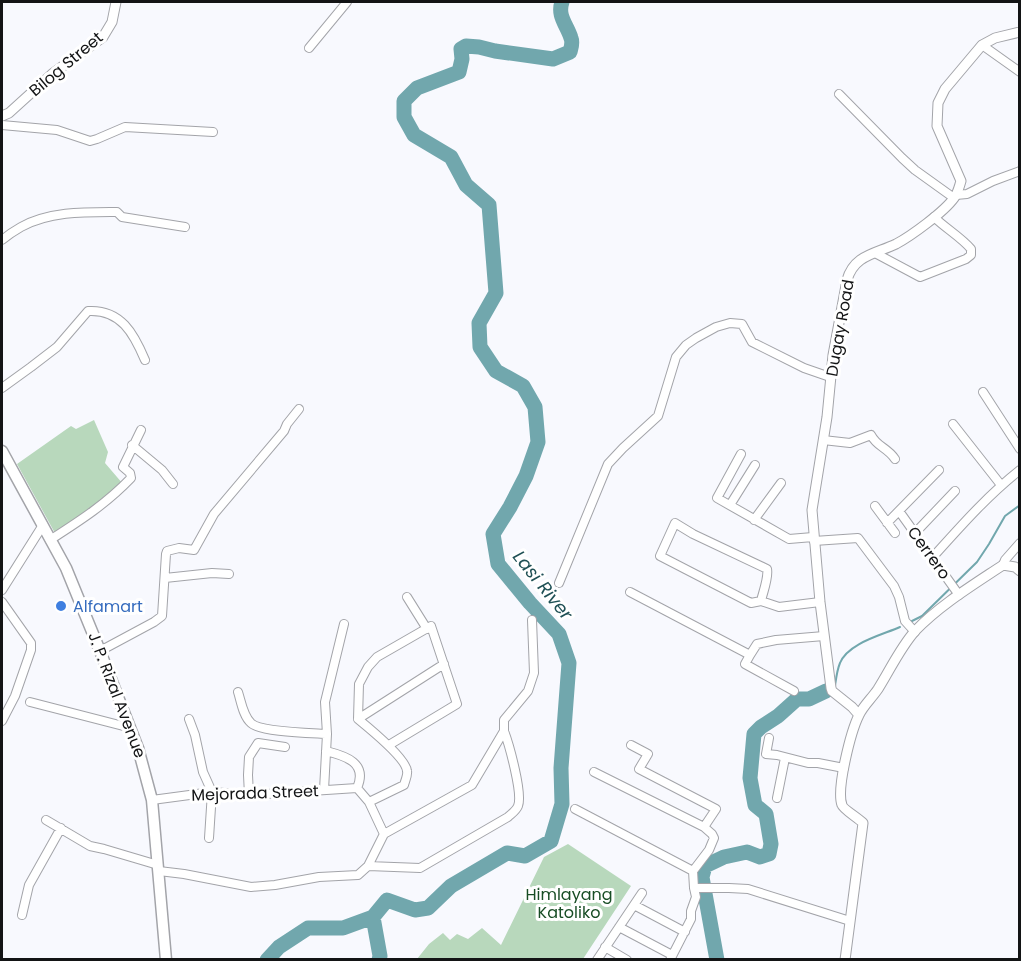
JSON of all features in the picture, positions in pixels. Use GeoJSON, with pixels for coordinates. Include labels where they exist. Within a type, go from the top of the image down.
{"type":"FeatureCollection","features":[{"type":"Feature","properties":{"kind":"main road","name":"J. P. Rizal Avenue"},"geometry":{"type":"LineString","coordinates":[[2,451],[66,568],[131,728],[143,764],[152,800],[166,960]]}},
{"type":"Feature","properties":{"kind":"street","name":"Bilog Street"},"geometry":{"type":"LineString","coordinates":[[2,116],[9,113],[52,74],[103,37],[112,22],[117,2]]}},
{"type":"Feature","properties":{"kind":"street"},"geometry":{"type":"LineString","coordinates":[[309,48],[347,2]]}},
{"type":"Feature","properties":{"kind":"street"},"geometry":{"type":"LineString","coordinates":[[955,196],[961,181],[937,126],[938,103],[945,89],[982,45],[995,38],[1020,32]]}},
{"type":"Feature","properties":{"kind":"street"},"geometry":{"type":"LineString","coordinates":[[982,45],[1020,72]]}},
{"type":"Feature","properties":{"kind":"street"},"geometry":{"type":"LineString","coordinates":[[839,94],[908,164],[955,196],[967,194],[1020,171]]}},
{"type":"Feature","properties":{"kind":"street"},"geometry":{"type":"LineString","coordinates":[[2,125],[57,130],[90,141],[125,127],[213,132]]}},
{"type":"Feature","properties":{"kind":"street","name":"Dugay Road"},"geometry":{"type":"LineString","coordinates":[[859,715],[832,689],[820,602],[812,510],[830,393],[830,377],[849,271],[856,262],[909,237],[948,206],[955,196]]}},
{"type":"Feature","properties":{"kind":"street"},"geometry":{"type":"LineString","coordinates":[[2,240],[23,226],[67,213],[117,212],[122,217],[185,227]]}},
{"type":"Feature","properties":{"kind":"street"},"geometry":{"type":"LineString","coordinates":[[875,253],[920,277],[966,259],[971,249],[934,217]]}},
{"type":"Feature","properties":{"kind":"street"},"geometry":{"type":"LineString","coordinates":[[2,388],[32,368],[57,346],[88,311],[107,312],[129,328],[145,360]]}},
{"type":"Feature","properties":{"kind":"street"},"geometry":{"type":"LineString","coordinates":[[559,583],[608,464],[658,416],[676,357],[686,345],[716,327],[730,323],[742,324],[752,342],[804,368],[830,377]]}},
{"type":"Feature","properties":{"kind":"street"},"geometry":{"type":"LineString","coordinates":[[983,392],[1020,449]]}},
{"type":"Feature","properties":{"kind":"street"},"geometry":{"type":"LineString","coordinates":[[100,651],[162,616],[167,551],[179,548],[194,550],[214,514],[284,431],[299,409]]}},
{"type":"Feature","properties":{"kind":"street"},"geometry":{"type":"LineString","coordinates":[[953,424],[1001,485]]}},
{"type":"Feature","properties":{"kind":"street"},"geometry":{"type":"LineString","coordinates":[[51,540],[106,502],[131,478],[130,473],[123,467],[141,430]]}},
{"type":"Feature","properties":{"kind":"street"},"geometry":{"type":"LineString","coordinates":[[823,440],[850,443],[871,435],[875,443],[890,451],[896,459]]}},
{"type":"Feature","properties":{"kind":"street"},"geometry":{"type":"LineString","coordinates":[[132,446],[162,470],[173,484]]}},
{"type":"Feature","properties":{"kind":"street"},"geometry":{"type":"LineString","coordinates":[[741,454],[717,498],[789,539],[858,538],[894,586],[905,621],[915,632]]}},
{"type":"Feature","properties":{"kind":"street"},"geometry":{"type":"LineString","coordinates":[[730,506],[754,465]]}},
{"type":"Feature","properties":{"kind":"street"},"geometry":{"type":"LineString","coordinates":[[887,523],[939,470]]}},
{"type":"Feature","properties":{"kind":"street"},"geometry":{"type":"LineString","coordinates":[[932,558],[975,509],[1020,470]]}},
{"type":"Feature","properties":{"kind":"street"},"geometry":{"type":"LineString","coordinates":[[754,520],[781,483]]}},
{"type":"Feature","properties":{"kind":"street"},"geometry":{"type":"LineString","coordinates":[[915,533],[955,491]]}},
{"type":"Feature","properties":{"kind":"street"},"geometry":{"type":"LineString","coordinates":[[875,506],[895,533]]}},
{"type":"Feature","properties":{"kind":"street","name":"Cerrero"},"geometry":{"type":"LineString","coordinates":[[899,511],[959,595]]}},
{"type":"Feature","properties":{"kind":"street"},"geometry":{"type":"LineString","coordinates":[[761,602],[767,569],[675,524],[660,556],[751,603],[761,602],[779,607],[820,602]]}},
{"type":"Feature","properties":{"kind":"street"},"geometry":{"type":"LineString","coordinates":[[2,590],[43,525]]}},
{"type":"Feature","properties":{"kind":"street"},"geometry":{"type":"LineString","coordinates":[[846,960],[863,823],[842,805],[842,781],[849,745],[859,715],[915,632],[959,595],[1003,565],[1020,543]]}},
{"type":"Feature","properties":{"kind":"street"},"geometry":{"type":"LineString","coordinates":[[1003,565],[1010,565],[1020,571]]}},
{"type":"Feature","properties":{"kind":"street"},"geometry":{"type":"LineString","coordinates":[[165,578],[212,573],[229,574]]}},
{"type":"Feature","properties":{"kind":"street"},"geometry":{"type":"LineString","coordinates":[[630,592],[750,655]]}},
{"type":"Feature","properties":{"kind":"street"},"geometry":{"type":"LineString","coordinates":[[407,597],[427,629]]}},
{"type":"Feature","properties":{"kind":"street"},"geometry":{"type":"LineString","coordinates":[[2,602],[28,638],[31,650],[15,696],[2,721]]}},
{"type":"Feature","properties":{"kind":"street"},"geometry":{"type":"LineString","coordinates":[[368,866],[420,868],[507,817],[518,806],[519,796],[504,731],[504,720],[528,691],[534,673],[532,620]]}},
{"type":"Feature","properties":{"kind":"street"},"geometry":{"type":"LineString","coordinates":[[324,790],[327,734],[325,702],[344,624]]}},
{"type":"Feature","properties":{"kind":"street"},"geometry":{"type":"LineString","coordinates":[[358,719],[360,684],[368,667],[377,657],[431,626],[457,704],[389,745]]}},
{"type":"Feature","properties":{"kind":"street"},"geometry":{"type":"LineString","coordinates":[[794,691],[746,664],[750,655],[757,644],[824,636]]}},
{"type":"Feature","properties":{"kind":"street"},"geometry":{"type":"LineString","coordinates":[[358,719],[444,664]]}},
{"type":"Feature","properties":{"kind":"street"},"geometry":{"type":"LineString","coordinates":[[238,692],[247,718],[254,726],[280,731],[327,734]]}},
{"type":"Feature","properties":{"kind":"street"},"geometry":{"type":"LineString","coordinates":[[30,702],[131,728]]}},
{"type":"Feature","properties":{"kind":"street"},"geometry":{"type":"LineString","coordinates":[[189,719],[203,772],[212,792],[209,838]]}},
{"type":"Feature","properties":{"kind":"street"},"geometry":{"type":"LineString","coordinates":[[358,719],[389,745],[408,772],[404,785],[369,802]]}},
{"type":"Feature","properties":{"kind":"street"},"geometry":{"type":"LineString","coordinates":[[46,820],[90,846],[158,868],[251,887],[319,877],[358,875],[368,866],[384,834],[472,785],[504,731]]}},
{"type":"Feature","properties":{"kind":"street"},"geometry":{"type":"LineString","coordinates":[[769,738],[766,754],[844,768]]}},
{"type":"Feature","properties":{"kind":"street"},"geometry":{"type":"LineString","coordinates":[[249,795],[249,757],[258,743],[285,747]]}},
{"type":"Feature","properties":{"kind":"street"},"geometry":{"type":"LineString","coordinates":[[632,745],[648,754],[639,769],[716,809],[704,827]]}},
{"type":"Feature","properties":{"kind":"street"},"geometry":{"type":"LineString","coordinates":[[326,751],[348,758],[357,765],[361,776],[357,788],[369,802],[384,834]]}},
{"type":"Feature","properties":{"kind":"street"},"geometry":{"type":"LineString","coordinates":[[777,798],[785,758]]}},
{"type":"Feature","properties":{"kind":"street"},"geometry":{"type":"LineString","coordinates":[[594,772],[704,827],[714,838],[709,850],[693,871],[696,897],[691,919],[671,957],[619,927]]}},
{"type":"Feature","properties":{"kind":"street","name":"Mejorada Street"},"geometry":{"type":"LineString","coordinates":[[152,800],[212,792],[249,795],[357,788]]}},
{"type":"Feature","properties":{"kind":"street"},"geometry":{"type":"LineString","coordinates":[[575,809],[693,871]]}},
{"type":"Feature","properties":{"kind":"street"},"geometry":{"type":"LineString","coordinates":[[22,915],[29,885],[61,828]]}},
{"type":"Feature","properties":{"kind":"street"},"geometry":{"type":"LineString","coordinates":[[695,888],[747,889],[850,921]]}},
{"type":"Feature","properties":{"kind":"street"},"geometry":{"type":"LineString","coordinates":[[597,960],[642,893]]}},
{"type":"Feature","properties":{"kind":"street"},"geometry":{"type":"LineString","coordinates":[[634,905],[685,932]]}},
{"type":"Feature","properties":{"kind":"street"},"geometry":{"type":"LineString","coordinates":[[605,947],[627,960]]}},
{"type":"Feature","properties":{"kind":"green space"},"geometry":{"type":"Polygon","coordinates":[[[94,420],[108,452],[105,463],[123,484],[56,535],[17,464],[71,426],[76,429],[94,420]]]}},
{"type":"Feature","properties":{"kind":"green space","name":"Himlayang Katoliko"},"geometry":{"type":"Polygon","coordinates":[[[568,844],[631,886],[583,959],[417,959],[429,944],[443,933],[450,940],[457,934],[468,939],[482,928],[501,945],[544,857],[568,844]]]}},
{"type":"Feature","properties":{"kind":"waterway","name":"Lasi River"},"geometry":{"type":"LineString","coordinates":[[267,960],[279,947],[308,928],[343,928],[373,917],[387,900],[415,910],[428,908],[451,886],[507,853],[525,856],[551,841],[562,804],[561,768],[569,663],[559,634],[498,564],[493,534],[526,476],[538,442],[535,407],[523,386],[496,371],[480,347],[479,323],[496,293],[489,205],[466,185],[451,157],[414,135],[404,117],[404,101],[417,88],[459,72],[462,59],[461,49],[466,46],[553,59],[570,52],[572,40],[562,16],[562,2]]}},
{"type":"Feature","properties":{"kind":"waterway","name":"Lasi River"},"geometry":{"type":"LineString","coordinates":[[912,621],[922,616],[977,562],[1005,516],[1020,505]]}},
{"type":"Feature","properties":{"kind":"waterway","name":"Lasi River"},"geometry":{"type":"LineString","coordinates":[[835,686],[840,663],[850,650],[866,640],[900,627]]}},
{"type":"Feature","properties":{"kind":"waterway","name":"Lasi River"},"geometry":{"type":"LineString","coordinates":[[717,960],[702,877],[705,866],[724,857],[747,852],[760,857],[769,854],[771,844],[766,814],[755,805],[750,778],[754,734],[797,699],[809,699],[826,691]]}},
{"type":"Feature","properties":{"kind":"waterway"},"geometry":{"type":"LineString","coordinates":[[373,917],[379,960]]}},
{"type":"Feature","properties":{"kind":"place","name":"Alfamart"},"geometry":{"type":"Point","coordinates":[61,606]}}]}
